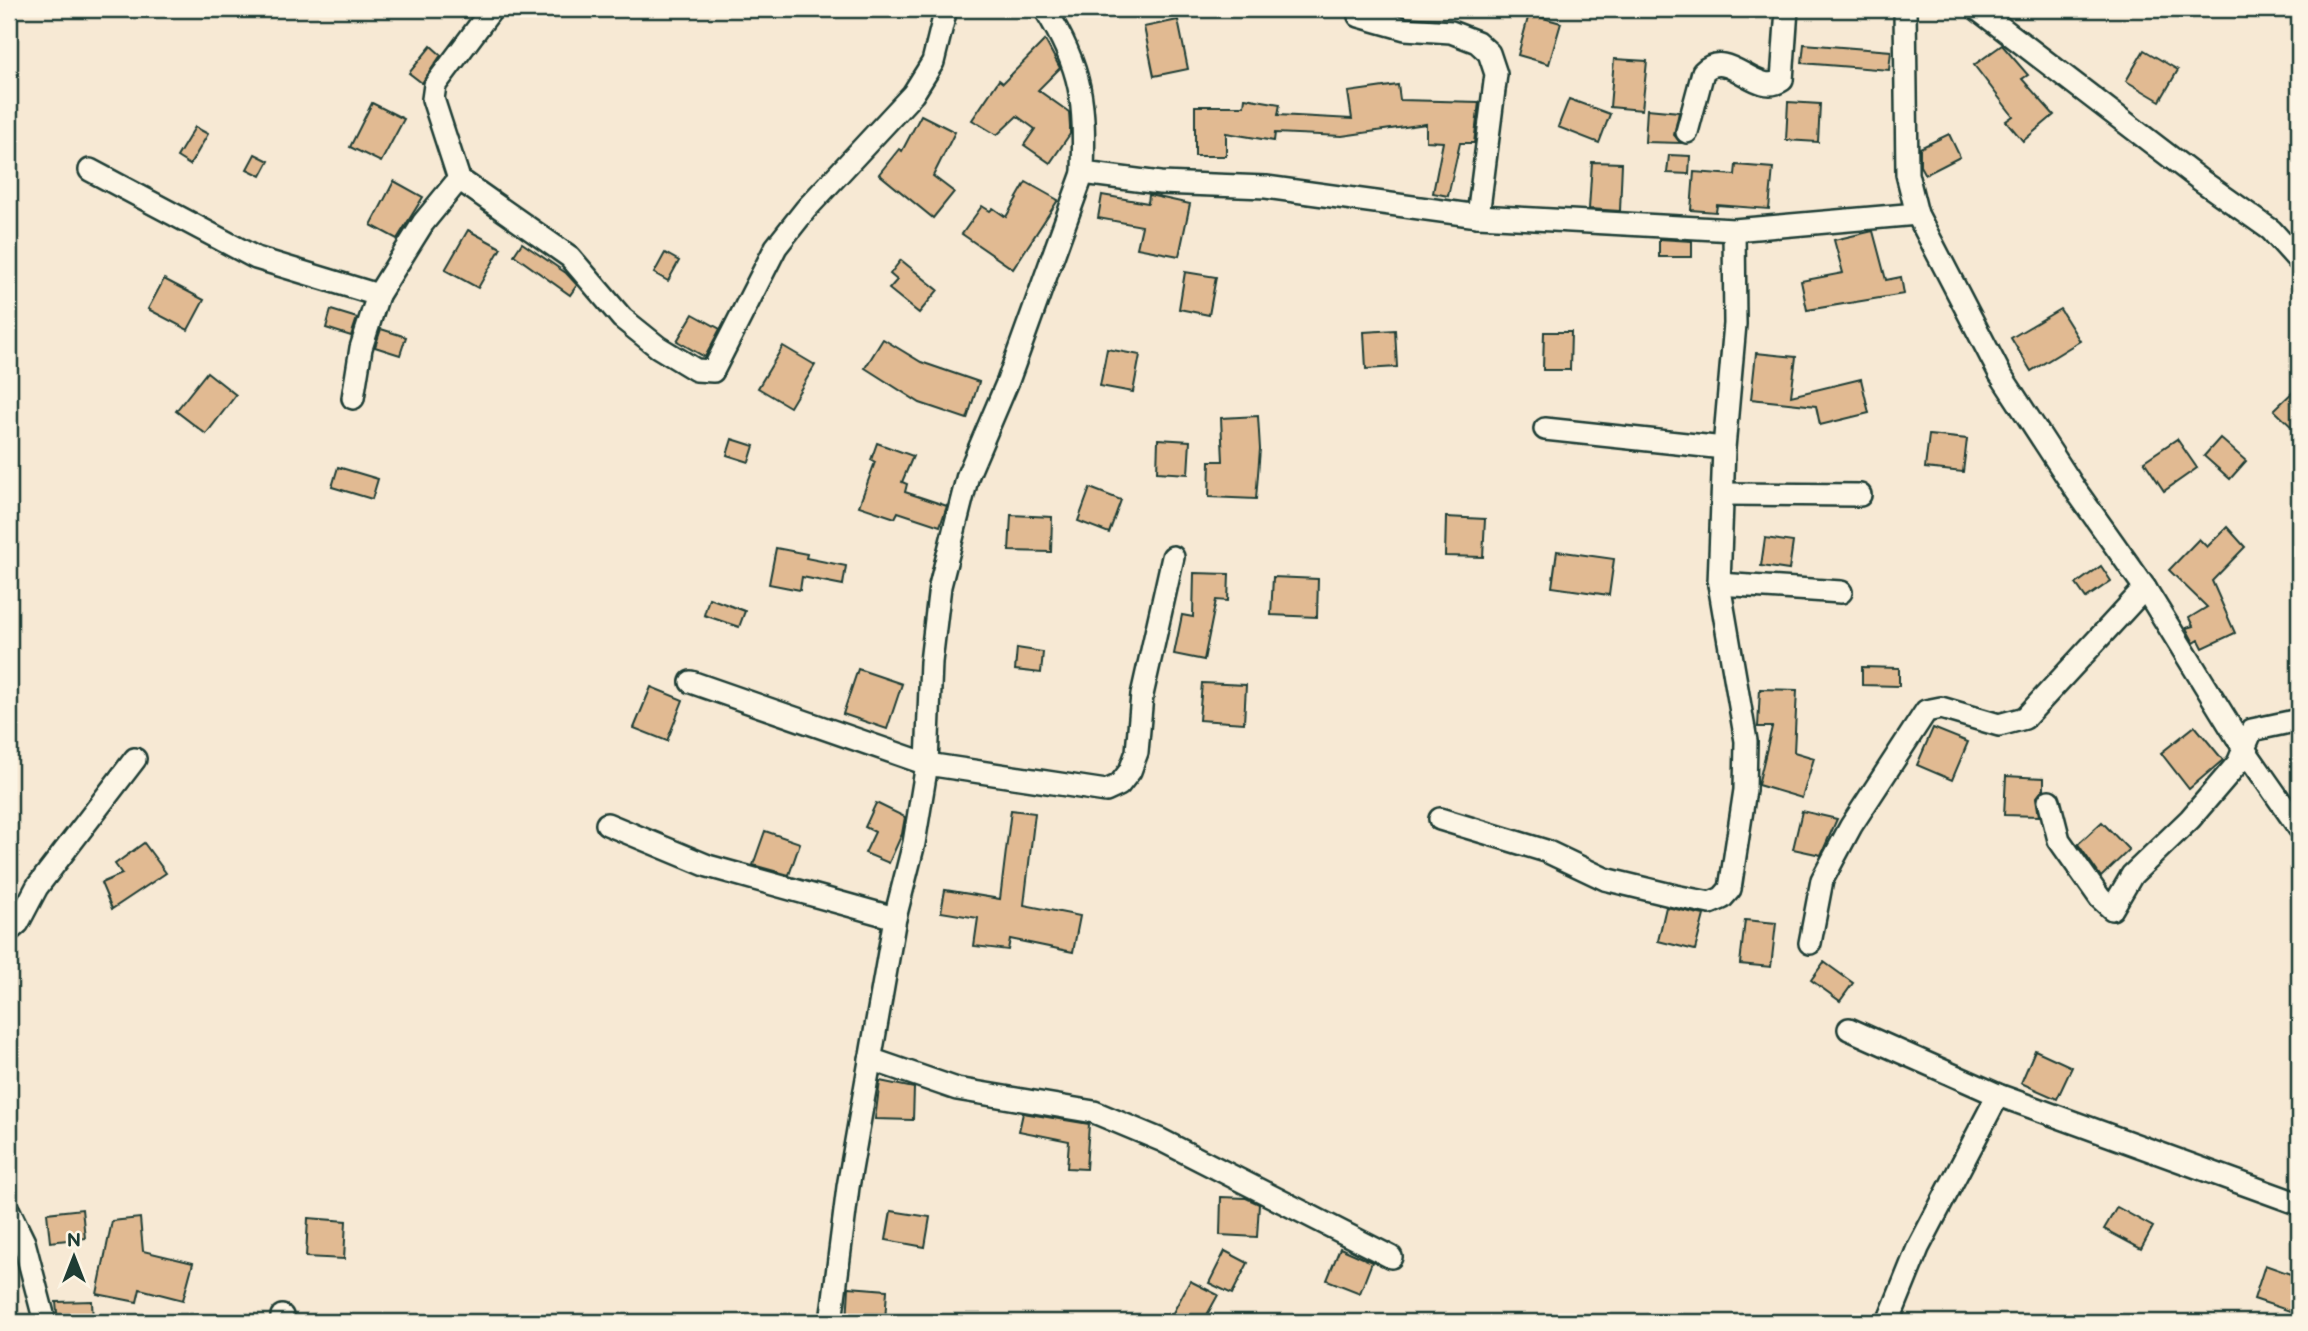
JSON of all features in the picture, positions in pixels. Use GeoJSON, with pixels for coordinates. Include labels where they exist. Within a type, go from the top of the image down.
{"type":"FeatureCollection","features":[{"type":"Feature","properties":{"kind":"street"},"geometry":{"type":"LineString","coordinates":[[492,9],[435,85],[433,99],[459,179],[570,257],[622,318],[658,347],[695,370],[713,371],[776,247],[806,209],[913,94],[933,62],[946,9]]}},
{"type":"Feature","properties":{"kind":"street"},"geometry":{"type":"LineString","coordinates":[[831,1322],[848,1187],[870,1059],[895,918],[914,843],[927,764],[931,662],[940,586],[968,475],[1008,381],[1083,173],[1083,99],[1075,63],[1045,9]]}},
{"type":"Feature","properties":{"kind":"street"},"geometry":{"type":"LineString","coordinates":[[1687,132],[1693,100],[1703,72],[1710,65],[1720,63],[1766,84],[1776,84],[1782,80],[1785,71],[1787,9]]}},
{"type":"Feature","properties":{"kind":"street"},"geometry":{"type":"LineString","coordinates":[[1905,9],[1907,174],[1917,214],[2000,374],[2077,492],[2145,588],[2244,749],[2299,828]]}},
{"type":"Feature","properties":{"kind":"street"},"geometry":{"type":"LineString","coordinates":[[1978,9],[2199,179],[2271,230],[2299,261]]}},
{"type":"Feature","properties":{"kind":"street"},"geometry":{"type":"LineString","coordinates":[[1359,16],[1405,29],[1451,32],[1477,42],[1489,53],[1496,74],[1478,216]]}},
{"type":"Feature","properties":{"kind":"street"},"geometry":{"type":"LineString","coordinates":[[90,170],[256,258],[378,295]]}},
{"type":"Feature","properties":{"kind":"street"},"geometry":{"type":"LineString","coordinates":[[1083,173],[1160,183],[1266,187],[1478,216],[1734,230],[1917,214]]}},
{"type":"Feature","properties":{"kind":"street"},"geometry":{"type":"LineString","coordinates":[[353,398],[361,348],[378,295],[424,223],[459,179]]}},
{"type":"Feature","properties":{"kind":"street"},"geometry":{"type":"LineString","coordinates":[[1440,819],[1546,851],[1605,879],[1710,903],[1722,898],[1730,889],[1745,790],[1746,741],[1719,584],[1724,448],[1735,324],[1734,230]]}},
{"type":"Feature","properties":{"kind":"street"},"geometry":{"type":"LineString","coordinates":[[1545,429],[1724,448]]}},
{"type":"Feature","properties":{"kind":"street"},"geometry":{"type":"LineString","coordinates":[[1723,494],[1860,495]]}},
{"type":"Feature","properties":{"kind":"street"},"geometry":{"type":"LineString","coordinates":[[691,682],[927,764],[1106,791],[1119,785],[1137,752],[1142,695],[1173,557]]}},
{"type":"Feature","properties":{"kind":"street"},"geometry":{"type":"LineString","coordinates":[[1719,584],[1841,592]]}},
{"type":"Feature","properties":{"kind":"street"},"geometry":{"type":"LineString","coordinates":[[1811,943],[1822,880],[1852,826],[1926,711],[1941,708],[1999,725],[2025,718],[2145,588]]}},
{"type":"Feature","properties":{"kind":"street"},"geometry":{"type":"LineString","coordinates":[[2049,801],[2059,840],[2100,898],[2112,909],[2132,875],[2190,819],[2238,763],[2252,730],[2299,720]]}},
{"type":"Feature","properties":{"kind":"street"},"geometry":{"type":"LineString","coordinates":[[9,931],[18,923],[37,887],[135,759]]}},
{"type":"Feature","properties":{"kind":"street"},"geometry":{"type":"LineString","coordinates":[[607,824],[708,866],[895,918]]}},
{"type":"Feature","properties":{"kind":"street"},"geometry":{"type":"LineString","coordinates":[[1849,1029],[1998,1095],[2299,1204]]}},
{"type":"Feature","properties":{"kind":"street"},"geometry":{"type":"LineString","coordinates":[[870,1059],[957,1089],[1094,1112],[1161,1140],[1391,1257]]}},
{"type":"Feature","properties":{"kind":"street"},"geometry":{"type":"LineString","coordinates":[[1888,1322],[1918,1248],[1998,1095]]}},
{"type":"Feature","properties":{"kind":"street"},"geometry":{"type":"LineString","coordinates":[[9,1211],[23,1242],[45,1322]]}},
{"type":"Feature","properties":{"kind":"building"},"geometry":{"type":"Polygon","coordinates":[[[1529,14],[1561,23],[1549,64],[1518,55],[1529,14]]]}},
{"type":"Feature","properties":{"kind":"building"},"geometry":{"type":"Polygon","coordinates":[[[1178,20],[1188,69],[1154,76],[1144,27],[1178,20]]]}},
{"type":"Feature","properties":{"kind":"building"},"geometry":{"type":"Polygon","coordinates":[[[1045,40],[1060,68],[1038,90],[1069,112],[1070,127],[1070,134],[1050,163],[1024,145],[1035,129],[1017,116],[997,135],[972,120],[999,80],[1003,83],[1045,40]]]}},
{"type":"Feature","properties":{"kind":"building"},"geometry":{"type":"Polygon","coordinates":[[[1804,44],[1891,51],[1889,70],[1802,63],[1804,44]]]}},
{"type":"Feature","properties":{"kind":"building"},"geometry":{"type":"Polygon","coordinates":[[[2002,45],[2028,75],[2022,79],[2054,115],[2023,141],[2006,121],[2013,116],[1974,65],[2002,45]]]}},
{"type":"Feature","properties":{"kind":"building"},"geometry":{"type":"Polygon","coordinates":[[[431,46],[441,55],[422,83],[409,73],[431,46]]]}},
{"type":"Feature","properties":{"kind":"building"},"geometry":{"type":"Polygon","coordinates":[[[2144,50],[2178,70],[2160,101],[2126,81],[2144,50]]]}},
{"type":"Feature","properties":{"kind":"building"},"geometry":{"type":"Polygon","coordinates":[[[1614,59],[1647,61],[1642,110],[1610,107],[1614,59]]]}},
{"type":"Feature","properties":{"kind":"building"},"geometry":{"type":"Polygon","coordinates":[[[1398,85],[1400,100],[1479,102],[1474,143],[1460,143],[1448,196],[1433,193],[1443,142],[1426,141],[1426,124],[1342,136],[1275,133],[1274,141],[1226,133],[1226,156],[1195,156],[1195,106],[1244,106],[1245,98],[1280,104],[1278,115],[1352,119],[1348,92],[1398,85]]]}},
{"type":"Feature","properties":{"kind":"building"},"geometry":{"type":"Polygon","coordinates":[[[1569,99],[1610,114],[1599,143],[1558,127],[1569,99]]]}},
{"type":"Feature","properties":{"kind":"building"},"geometry":{"type":"Polygon","coordinates":[[[1788,102],[1820,104],[1818,142],[1786,140],[1788,102]]]}},
{"type":"Feature","properties":{"kind":"building"},"geometry":{"type":"Polygon","coordinates":[[[372,103],[404,119],[381,162],[350,147],[372,103]]]}},
{"type":"Feature","properties":{"kind":"building"},"geometry":{"type":"Polygon","coordinates":[[[1647,109],[1679,112],[1674,135],[1681,143],[1645,142],[1647,109]]]}},
{"type":"Feature","properties":{"kind":"building"},"geometry":{"type":"Polygon","coordinates":[[[921,115],[955,132],[933,176],[954,192],[933,218],[879,174],[899,149],[902,151],[921,115]]]}},
{"type":"Feature","properties":{"kind":"building"},"geometry":{"type":"Polygon","coordinates":[[[195,127],[208,134],[190,165],[177,157],[195,127]]]}},
{"type":"Feature","properties":{"kind":"building"},"geometry":{"type":"Polygon","coordinates":[[[1949,134],[1960,157],[1925,175],[1920,166],[1920,148],[1949,134]]]}},
{"type":"Feature","properties":{"kind":"building"},"geometry":{"type":"Polygon","coordinates":[[[255,154],[269,161],[261,176],[247,169],[255,154]]]}},
{"type":"Feature","properties":{"kind":"building"},"geometry":{"type":"Polygon","coordinates":[[[1669,155],[1690,156],[1689,174],[1667,173],[1669,155]]]}},
{"type":"Feature","properties":{"kind":"building"},"geometry":{"type":"Polygon","coordinates":[[[1592,162],[1622,163],[1620,211],[1589,209],[1592,162]]]}},
{"type":"Feature","properties":{"kind":"building"},"geometry":{"type":"Polygon","coordinates":[[[1736,165],[1773,168],[1769,209],[1717,205],[1716,212],[1691,210],[1694,172],[1735,175],[1736,165]]]}},
{"type":"Feature","properties":{"kind":"building"},"geometry":{"type":"Polygon","coordinates":[[[394,181],[423,197],[397,239],[371,225],[394,181]]]}},
{"type":"Feature","properties":{"kind":"building"},"geometry":{"type":"Polygon","coordinates":[[[1026,182],[1058,200],[1013,269],[962,234],[982,206],[990,211],[993,208],[1006,217],[1026,182]]]}},
{"type":"Feature","properties":{"kind":"building"},"geometry":{"type":"Polygon","coordinates":[[[1102,195],[1148,203],[1149,195],[1190,204],[1179,256],[1137,248],[1142,226],[1098,218],[1102,195]]]}},
{"type":"Feature","properties":{"kind":"building"},"geometry":{"type":"Polygon","coordinates":[[[468,230],[501,248],[478,288],[445,270],[468,230]]]}},
{"type":"Feature","properties":{"kind":"building"},"geometry":{"type":"Polygon","coordinates":[[[1873,231],[1886,280],[1901,277],[1904,294],[1807,310],[1801,281],[1843,273],[1834,240],[1873,231]]]}},
{"type":"Feature","properties":{"kind":"building"},"geometry":{"type":"Polygon","coordinates":[[[1659,239],[1692,241],[1692,257],[1659,257],[1659,239]]]}},
{"type":"Feature","properties":{"kind":"building"},"geometry":{"type":"Polygon","coordinates":[[[522,243],[566,273],[577,285],[570,295],[514,255],[522,243]]]}},
{"type":"Feature","properties":{"kind":"building"},"geometry":{"type":"Polygon","coordinates":[[[665,253],[679,261],[668,281],[654,273],[665,253]]]}},
{"type":"Feature","properties":{"kind":"building"},"geometry":{"type":"Polygon","coordinates":[[[901,260],[938,290],[919,313],[889,289],[897,280],[890,274],[901,260]]]}},
{"type":"Feature","properties":{"kind":"building"},"geometry":{"type":"Polygon","coordinates":[[[1185,272],[1216,277],[1209,315],[1179,309],[1185,272]]]}},
{"type":"Feature","properties":{"kind":"building"},"geometry":{"type":"Polygon","coordinates":[[[164,279],[204,300],[188,330],[148,309],[164,279]]]}},
{"type":"Feature","properties":{"kind":"building"},"geometry":{"type":"Polygon","coordinates":[[[2060,309],[2080,341],[2031,371],[2011,338],[2060,309]]]}},
{"type":"Feature","properties":{"kind":"building"},"geometry":{"type":"Polygon","coordinates":[[[331,310],[357,318],[351,336],[326,328],[331,310]]]}},
{"type":"Feature","properties":{"kind":"building"},"geometry":{"type":"Polygon","coordinates":[[[693,314],[720,329],[705,357],[677,341],[693,314]]]}},
{"type":"Feature","properties":{"kind":"building"},"geometry":{"type":"Polygon","coordinates":[[[381,329],[406,337],[400,355],[375,347],[381,329]]]}},
{"type":"Feature","properties":{"kind":"building"},"geometry":{"type":"Polygon","coordinates":[[[1395,330],[1397,367],[1366,369],[1364,332],[1395,330]]]}},
{"type":"Feature","properties":{"kind":"building"},"geometry":{"type":"Polygon","coordinates":[[[1544,332],[1571,332],[1570,370],[1543,370],[1544,332]]]}},
{"type":"Feature","properties":{"kind":"building"},"geometry":{"type":"Polygon","coordinates":[[[883,339],[921,362],[979,382],[967,419],[920,403],[865,368],[883,339]]]}},
{"type":"Feature","properties":{"kind":"building"},"geometry":{"type":"Polygon","coordinates":[[[783,346],[815,365],[790,407],[758,388],[783,346]]]}},
{"type":"Feature","properties":{"kind":"building"},"geometry":{"type":"Polygon","coordinates":[[[1107,349],[1140,355],[1133,392],[1100,386],[1107,349]]]}},
{"type":"Feature","properties":{"kind":"building"},"geometry":{"type":"Polygon","coordinates":[[[1756,353],[1796,357],[1791,396],[1861,379],[1869,413],[1820,425],[1816,406],[1751,399],[1756,353]]]}},
{"type":"Feature","properties":{"kind":"building"},"geometry":{"type":"Polygon","coordinates":[[[207,372],[236,395],[206,434],[176,411],[207,372]]]}},
{"type":"Feature","properties":{"kind":"building"},"geometry":{"type":"Polygon","coordinates":[[[2299,386],[2299,434],[2274,410],[2299,386]]]}},
{"type":"Feature","properties":{"kind":"building"},"geometry":{"type":"Polygon","coordinates":[[[1258,416],[1260,449],[1256,499],[1209,497],[1210,461],[1223,461],[1221,418],[1258,416]]]}},
{"type":"Feature","properties":{"kind":"building"},"geometry":{"type":"Polygon","coordinates":[[[1929,435],[1967,439],[1963,472],[1925,468],[1929,435]]]}},
{"type":"Feature","properties":{"kind":"building"},"geometry":{"type":"Polygon","coordinates":[[[2220,438],[2246,461],[2230,479],[2204,456],[2220,438]]]}},
{"type":"Feature","properties":{"kind":"building"},"geometry":{"type":"Polygon","coordinates":[[[732,439],[754,446],[749,462],[727,455],[732,439]]]}},
{"type":"Feature","properties":{"kind":"building"},"geometry":{"type":"Polygon","coordinates":[[[1158,439],[1190,441],[1188,474],[1157,472],[1158,439]]]}},
{"type":"Feature","properties":{"kind":"building"},"geometry":{"type":"Polygon","coordinates":[[[2177,439],[2197,468],[2164,491],[2144,461],[2177,439]]]}},
{"type":"Feature","properties":{"kind":"building"},"geometry":{"type":"Polygon","coordinates":[[[877,443],[913,456],[902,482],[907,484],[905,492],[947,506],[940,526],[898,512],[895,518],[859,506],[875,462],[871,460],[877,443]]]}},
{"type":"Feature","properties":{"kind":"building"},"geometry":{"type":"Polygon","coordinates":[[[338,467],[378,479],[372,499],[332,487],[338,467]]]}},
{"type":"Feature","properties":{"kind":"building"},"geometry":{"type":"Polygon","coordinates":[[[1090,488],[1121,500],[1109,533],[1078,521],[1090,488]]]}},
{"type":"Feature","properties":{"kind":"building"},"geometry":{"type":"Polygon","coordinates":[[[1011,515],[1052,517],[1051,552],[1009,551],[1011,515]]]}},
{"type":"Feature","properties":{"kind":"building"},"geometry":{"type":"Polygon","coordinates":[[[1446,517],[1485,519],[1483,557],[1445,556],[1446,517]]]}},
{"type":"Feature","properties":{"kind":"building"},"geometry":{"type":"Polygon","coordinates":[[[2227,527],[2245,547],[2212,581],[2235,633],[2203,648],[2199,640],[2194,643],[2186,628],[2193,626],[2189,618],[2207,607],[2169,570],[2199,539],[2207,547],[2227,527]]]}},
{"type":"Feature","properties":{"kind":"building"},"geometry":{"type":"Polygon","coordinates":[[[1765,538],[1793,542],[1789,570],[1761,566],[1765,538]]]}},
{"type":"Feature","properties":{"kind":"building"},"geometry":{"type":"Polygon","coordinates":[[[776,548],[807,554],[806,558],[846,566],[843,585],[802,577],[800,590],[769,584],[776,548]]]}},
{"type":"Feature","properties":{"kind":"building"},"geometry":{"type":"Polygon","coordinates":[[[1557,551],[1614,559],[1609,595],[1552,587],[1557,551]]]}},
{"type":"Feature","properties":{"kind":"building"},"geometry":{"type":"Polygon","coordinates":[[[2101,566],[2111,581],[2086,598],[2076,584],[2101,566]]]}},
{"type":"Feature","properties":{"kind":"building"},"geometry":{"type":"Polygon","coordinates":[[[1194,573],[1229,574],[1228,601],[1216,600],[1204,660],[1174,654],[1182,615],[1193,617],[1194,573]]]}},
{"type":"Feature","properties":{"kind":"building"},"geometry":{"type":"Polygon","coordinates":[[[1273,577],[1318,579],[1317,617],[1271,615],[1273,577]]]}},
{"type":"Feature","properties":{"kind":"building"},"geometry":{"type":"Polygon","coordinates":[[[709,598],[745,611],[739,627],[704,615],[709,598]]]}},
{"type":"Feature","properties":{"kind":"building"},"geometry":{"type":"Polygon","coordinates":[[[1017,648],[1043,652],[1041,673],[1015,670],[1017,648]]]}},
{"type":"Feature","properties":{"kind":"building"},"geometry":{"type":"Polygon","coordinates":[[[1862,667],[1899,668],[1899,686],[1862,685],[1862,667]]]}},
{"type":"Feature","properties":{"kind":"building"},"geometry":{"type":"Polygon","coordinates":[[[858,669],[902,684],[887,729],[843,714],[858,669]]]}},
{"type":"Feature","properties":{"kind":"building"},"geometry":{"type":"Polygon","coordinates":[[[1202,683],[1246,685],[1244,723],[1199,720],[1202,683]]]}},
{"type":"Feature","properties":{"kind":"building"},"geometry":{"type":"Polygon","coordinates":[[[651,687],[683,700],[667,741],[634,728],[651,687]]]}},
{"type":"Feature","properties":{"kind":"building"},"geometry":{"type":"Polygon","coordinates":[[[1760,689],[1797,690],[1794,752],[1814,758],[1802,798],[1758,785],[1772,727],[1758,727],[1760,689]]]}},
{"type":"Feature","properties":{"kind":"building"},"geometry":{"type":"Polygon","coordinates":[[[2195,726],[2223,760],[2189,789],[2161,753],[2195,726]]]}},
{"type":"Feature","properties":{"kind":"building"},"geometry":{"type":"Polygon","coordinates":[[[1933,728],[1968,742],[1952,780],[1917,765],[1933,728]]]}},
{"type":"Feature","properties":{"kind":"building"},"geometry":{"type":"Polygon","coordinates":[[[2006,776],[2044,778],[2044,789],[2036,798],[2039,816],[2004,815],[2006,776]]]}},
{"type":"Feature","properties":{"kind":"building"},"geometry":{"type":"Polygon","coordinates":[[[876,803],[905,817],[902,834],[889,863],[865,853],[875,832],[865,827],[876,803]]]}},
{"type":"Feature","properties":{"kind":"building"},"geometry":{"type":"Polygon","coordinates":[[[1011,810],[1035,813],[1024,905],[1080,916],[1073,952],[1010,939],[1008,950],[974,946],[978,918],[941,912],[945,890],[1000,899],[1011,810]]]}},
{"type":"Feature","properties":{"kind":"building"},"geometry":{"type":"Polygon","coordinates":[[[1802,811],[1837,819],[1821,855],[1793,849],[1802,811]]]}},
{"type":"Feature","properties":{"kind":"building"},"geometry":{"type":"Polygon","coordinates":[[[2102,822],[2129,850],[2101,877],[2078,844],[2102,822]]]}},
{"type":"Feature","properties":{"kind":"building"},"geometry":{"type":"Polygon","coordinates":[[[765,831],[800,843],[789,875],[753,865],[765,831]]]}},
{"type":"Feature","properties":{"kind":"building"},"geometry":{"type":"Polygon","coordinates":[[[144,843],[166,873],[112,909],[101,883],[122,874],[115,864],[144,843]]]}},
{"type":"Feature","properties":{"kind":"building"},"geometry":{"type":"Polygon","coordinates":[[[1666,907],[1704,915],[1695,950],[1658,941],[1666,907]]]}},
{"type":"Feature","properties":{"kind":"building"},"geometry":{"type":"Polygon","coordinates":[[[1745,920],[1776,923],[1771,967],[1740,964],[1745,920]]]}},
{"type":"Feature","properties":{"kind":"building"},"geometry":{"type":"Polygon","coordinates":[[[1824,962],[1853,983],[1840,1001],[1811,980],[1824,962]]]}},
{"type":"Feature","properties":{"kind":"building"},"geometry":{"type":"Polygon","coordinates":[[[2035,1050],[2072,1067],[2057,1099],[2021,1083],[2035,1050]]]}},
{"type":"Feature","properties":{"kind":"building"},"geometry":{"type":"Polygon","coordinates":[[[880,1081],[914,1088],[913,1120],[875,1119],[880,1081]]]}},
{"type":"Feature","properties":{"kind":"building"},"geometry":{"type":"Polygon","coordinates":[[[1023,1113],[1089,1124],[1086,1169],[1067,1168],[1069,1141],[1019,1131],[1023,1113]]]}},
{"type":"Feature","properties":{"kind":"building"},"geometry":{"type":"Polygon","coordinates":[[[1221,1197],[1246,1198],[1259,1204],[1257,1237],[1220,1235],[1221,1197]]]}},
{"type":"Feature","properties":{"kind":"building"},"geometry":{"type":"Polygon","coordinates":[[[2117,1207],[2153,1227],[2141,1249],[2104,1229],[2117,1207]]]}},
{"type":"Feature","properties":{"kind":"building"},"geometry":{"type":"Polygon","coordinates":[[[82,1209],[85,1238],[50,1242],[47,1213],[82,1209]]]}},
{"type":"Feature","properties":{"kind":"building"},"geometry":{"type":"Polygon","coordinates":[[[891,1211],[930,1217],[925,1247],[886,1240],[891,1211]]]}},
{"type":"Feature","properties":{"kind":"building"},"geometry":{"type":"Polygon","coordinates":[[[140,1218],[143,1251],[193,1263],[183,1300],[140,1289],[137,1302],[97,1294],[112,1221],[140,1218]]]}},
{"type":"Feature","properties":{"kind":"building"},"geometry":{"type":"Polygon","coordinates":[[[308,1218],[346,1221],[344,1259],[306,1257],[308,1218]]]}},
{"type":"Feature","properties":{"kind":"building"},"geometry":{"type":"Polygon","coordinates":[[[1340,1248],[1372,1262],[1360,1293],[1327,1280],[1340,1248]]]}},
{"type":"Feature","properties":{"kind":"building"},"geometry":{"type":"Polygon","coordinates":[[[1225,1251],[1248,1263],[1232,1294],[1209,1283],[1225,1251]]]}},
{"type":"Feature","properties":{"kind":"building"},"geometry":{"type":"Polygon","coordinates":[[[2265,1265],[2299,1277],[2299,1314],[2254,1299],[2265,1265]]]}},
{"type":"Feature","properties":{"kind":"building"},"geometry":{"type":"Polygon","coordinates":[[[1190,1281],[1218,1295],[1203,1322],[1168,1322],[1190,1281]]]}},
{"type":"Feature","properties":{"kind":"building"},"geometry":{"type":"Polygon","coordinates":[[[849,1287],[887,1290],[885,1322],[847,1322],[849,1287]]]}},
{"type":"Feature","properties":{"kind":"building"},"geometry":{"type":"Polygon","coordinates":[[[92,1301],[93,1322],[58,1322],[56,1302],[92,1301]]]}}]}
